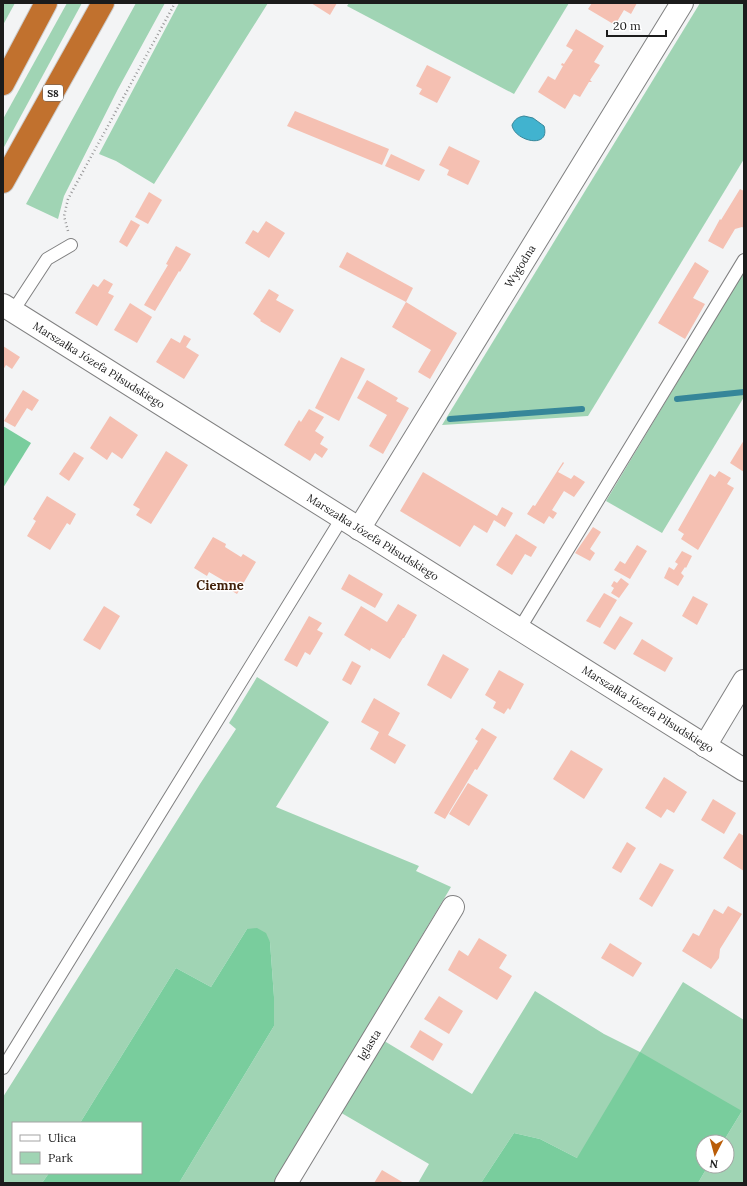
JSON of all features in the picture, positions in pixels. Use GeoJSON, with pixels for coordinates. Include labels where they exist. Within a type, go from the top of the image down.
{"type":"FeatureCollection","features":[{"type":"Feature","properties":{"kind":"highway"},"geometry":{"type":"LineString","coordinates":[[3,84],[46,3]]}},
{"type":"Feature","properties":{"kind":"highway","name":"S8"},"geometry":{"type":"LineString","coordinates":[[3,182],[103,3]]}},
{"type":"Feature","properties":{"kind":"street","name":"Wygodna"},"geometry":{"type":"LineString","coordinates":[[351,524],[682,3]]}},
{"type":"Feature","properties":{"kind":"street","name":"Marszałka Józefa Piłsudskiego"},"geometry":{"type":"LineString","coordinates":[[8,308],[744,770]]}},
{"type":"Feature","properties":{"kind":"street"},"geometry":{"type":"LineString","coordinates":[[705,746],[744,681]]}},
{"type":"Feature","properties":{"kind":"street","name":"Iglasta"},"geometry":{"type":"LineString","coordinates":[[286,1183],[453,907]]}},
{"type":"Feature","properties":{"kind":"lane"},"geometry":{"type":"LineString","coordinates":[[8,308],[47,259],[71,245]]}},
{"type":"Feature","properties":{"kind":"lane"},"geometry":{"type":"LineString","coordinates":[[520,628],[744,260]]}},
{"type":"Feature","properties":{"kind":"lane"},"geometry":{"type":"LineString","coordinates":[[3,1068],[351,524]]}},
{"type":"Feature","properties":{"kind":"path"},"geometry":{"type":"LineString","coordinates":[[71,245],[64,216],[68,199],[175,3]]}},
{"type":"Feature","properties":{"kind":"green space"},"geometry":{"type":"Polygon","coordinates":[[[3,3],[15,3],[3,25],[3,3]]]}},
{"type":"Feature","properties":{"kind":"green space"},"geometry":{"type":"Polygon","coordinates":[[[67,3],[82,3],[3,149],[3,119],[67,3]]]}},
{"type":"Feature","properties":{"kind":"green space"},"geometry":{"type":"Polygon","coordinates":[[[136,3],[165,3],[118,89],[64,196],[58,219],[26,204],[136,3]]]}},
{"type":"Feature","properties":{"kind":"green space"},"geometry":{"type":"Polygon","coordinates":[[[179,3],[268,3],[154,184],[116,161],[99,154],[179,3]]]}},
{"type":"Feature","properties":{"kind":"green space"},"geometry":{"type":"Polygon","coordinates":[[[349,3],[569,3],[514,94],[347,6],[349,3]]]}},
{"type":"Feature","properties":{"kind":"green space"},"geometry":{"type":"Polygon","coordinates":[[[700,3],[744,3],[744,159],[596,403],[588,416],[442,425],[700,3]]]}},
{"type":"Feature","properties":{"kind":"green space"},"geometry":{"type":"Polygon","coordinates":[[[744,271],[744,397],[662,533],[606,501],[744,271]]]}},
{"type":"Feature","properties":{"kind":"green space"},"geometry":{"type":"Polygon","coordinates":[[[3,426],[31,443],[3,488],[3,426]]]}},
{"type":"Feature","properties":{"kind":"green space"},"geometry":{"type":"Polygon","coordinates":[[[257,677],[329,722],[276,807],[419,866],[416,871],[451,887],[274,1183],[179,1183],[274,1026],[274,997],[270,942],[247,929],[211,987],[176,968],[81,1122],[12,1122],[12,1174],[48,1174],[42,1183],[3,1183],[3,1097],[236,729],[229,723],[257,677]]]}},
{"type":"Feature","properties":{"kind":"green space"},"geometry":{"type":"Polygon","coordinates":[[[257,928],[266,933],[270,942],[274,997],[274,1026],[179,1183],[42,1183],[48,1174],[142,1174],[142,1122],[81,1122],[176,968],[211,987],[247,929],[257,928]]]}},
{"type":"Feature","properties":{"kind":"green space"},"geometry":{"type":"Polygon","coordinates":[[[683,982],[744,1020],[744,1183],[698,1183],[703,1174],[735,1174],[735,1134],[728,1134],[742,1111],[577,1158],[540,1139],[514,1133],[481,1183],[418,1183],[429,1164],[338,1111],[381,1039],[472,1094],[535,991],[604,1034],[640,1052],[683,982]]]}},
{"type":"Feature","properties":{"kind":"green space"},"geometry":{"type":"Polygon","coordinates":[[[640,1052],[742,1111],[728,1134],[695,1134],[695,1174],[703,1174],[698,1183],[481,1183],[514,1133],[540,1139],[577,1158],[640,1052]]]}},
{"type":"Feature","properties":{"kind":"water"},"geometry":{"type":"Polygon","coordinates":[[[524,116],[533,118],[544,126],[545,134],[542,138],[537,140],[525,139],[514,131],[512,125],[513,123],[520,117],[524,116]]]}},
{"type":"Feature","properties":{"kind":"building"},"geometry":{"type":"Polygon","coordinates":[[[311,3],[337,3],[330,15],[311,3]]]}},
{"type":"Feature","properties":{"kind":"building"},"geometry":{"type":"Polygon","coordinates":[[[592,3],[637,3],[631,14],[624,10],[615,25],[588,9],[592,3]]]}},
{"type":"Feature","properties":{"kind":"building"},"geometry":{"type":"Polygon","coordinates":[[[576,29],[604,46],[594,62],[600,65],[590,80],[592,82],[589,82],[580,97],[574,94],[565,109],[538,92],[548,76],[555,80],[563,66],[561,65],[562,63],[564,64],[573,50],[566,46],[576,29]]]}},
{"type":"Feature","properties":{"kind":"building"},"geometry":{"type":"Polygon","coordinates":[[[427,65],[451,77],[437,103],[419,94],[422,89],[416,86],[427,65]]]}},
{"type":"Feature","properties":{"kind":"building"},"geometry":{"type":"Polygon","coordinates":[[[295,111],[389,149],[382,165],[287,126],[295,111]]]}},
{"type":"Feature","properties":{"kind":"building"},"geometry":{"type":"Polygon","coordinates":[[[449,146],[480,161],[468,185],[447,175],[449,170],[439,165],[449,146]]]}},
{"type":"Feature","properties":{"kind":"building"},"geometry":{"type":"Polygon","coordinates":[[[391,154],[425,170],[419,181],[385,166],[391,154]]]}},
{"type":"Feature","properties":{"kind":"building"},"geometry":{"type":"Polygon","coordinates":[[[740,189],[744,191],[744,228],[742,227],[735,229],[723,249],[708,241],[720,219],[721,220],[740,189]]]}},
{"type":"Feature","properties":{"kind":"building"},"geometry":{"type":"Polygon","coordinates":[[[149,192],[162,200],[148,224],[135,217],[149,192]]]}},
{"type":"Feature","properties":{"kind":"building"},"geometry":{"type":"Polygon","coordinates":[[[131,220],[140,225],[127,247],[119,242],[131,220]]]}},
{"type":"Feature","properties":{"kind":"building"},"geometry":{"type":"Polygon","coordinates":[[[266,221],[285,233],[269,258],[245,243],[253,230],[258,233],[266,221]]]}},
{"type":"Feature","properties":{"kind":"building"},"geometry":{"type":"Polygon","coordinates":[[[176,246],[191,254],[155,311],[144,305],[168,265],[166,264],[176,246]]]}},
{"type":"Feature","properties":{"kind":"building"},"geometry":{"type":"Polygon","coordinates":[[[347,252],[413,288],[406,302],[339,267],[347,252]]]}},
{"type":"Feature","properties":{"kind":"building"},"geometry":{"type":"Polygon","coordinates":[[[695,262],[709,271],[693,298],[705,304],[685,339],[658,323],[695,262]]]}},
{"type":"Feature","properties":{"kind":"building"},"geometry":{"type":"Polygon","coordinates":[[[104,279],[113,284],[108,293],[114,296],[97,326],[75,313],[93,284],[98,287],[104,279]]]}},
{"type":"Feature","properties":{"kind":"building"},"geometry":{"type":"Polygon","coordinates":[[[269,289],[279,295],[276,300],[294,310],[280,333],[260,321],[261,320],[253,314],[269,289]]]}},
{"type":"Feature","properties":{"kind":"building"},"geometry":{"type":"Polygon","coordinates":[[[406,302],[457,333],[430,379],[418,372],[431,350],[392,327],[406,302]]]}},
{"type":"Feature","properties":{"kind":"building"},"geometry":{"type":"Polygon","coordinates":[[[130,303],[152,317],[137,343],[114,330],[130,303]]]}},
{"type":"Feature","properties":{"kind":"building"},"geometry":{"type":"Polygon","coordinates":[[[184,335],[191,339],[186,347],[199,355],[184,379],[156,362],[171,338],[180,343],[184,335]]]}},
{"type":"Feature","properties":{"kind":"building"},"geometry":{"type":"Polygon","coordinates":[[[3,346],[20,357],[12,369],[6,365],[3,370],[3,346]]]}},
{"type":"Feature","properties":{"kind":"building"},"geometry":{"type":"Polygon","coordinates":[[[341,357],[365,369],[339,421],[315,408],[341,357]]]}},
{"type":"Feature","properties":{"kind":"building"},"geometry":{"type":"Polygon","coordinates":[[[367,380],[398,398],[396,401],[409,408],[383,454],[369,446],[387,415],[357,398],[367,380]]]}},
{"type":"Feature","properties":{"kind":"building"},"geometry":{"type":"Polygon","coordinates":[[[23,390],[39,400],[32,411],[27,408],[15,427],[4,421],[23,390]]]}},
{"type":"Feature","properties":{"kind":"building"},"geometry":{"type":"Polygon","coordinates":[[[309,409],[324,417],[315,431],[324,437],[320,444],[328,449],[322,458],[315,453],[310,461],[284,445],[299,420],[301,422],[309,409]]]}},
{"type":"Feature","properties":{"kind":"building"},"geometry":{"type":"Polygon","coordinates":[[[110,416],[138,435],[122,459],[112,452],[107,460],[90,448],[110,416]]]}},
{"type":"Feature","properties":{"kind":"building"},"geometry":{"type":"Polygon","coordinates":[[[744,440],[744,472],[730,463],[744,440]]]}},
{"type":"Feature","properties":{"kind":"building"},"geometry":{"type":"Polygon","coordinates":[[[166,451],[188,465],[151,524],[136,515],[140,509],[133,505],[166,451]]]}},
{"type":"Feature","properties":{"kind":"building"},"geometry":{"type":"Polygon","coordinates":[[[74,452],[84,458],[69,481],[59,474],[74,452]]]}},
{"type":"Feature","properties":{"kind":"building"},"geometry":{"type":"Polygon","coordinates":[[[563,462],[564,463],[558,472],[571,479],[574,475],[585,482],[574,497],[564,491],[552,510],[557,513],[553,519],[549,516],[544,524],[527,514],[533,505],[535,506],[563,462]]]}},
{"type":"Feature","properties":{"kind":"building"},"geometry":{"type":"Polygon","coordinates":[[[719,471],[731,478],[727,484],[734,488],[698,550],[681,539],[684,534],[678,530],[710,474],[715,477],[719,471]]]}},
{"type":"Feature","properties":{"kind":"building"},"geometry":{"type":"Polygon","coordinates":[[[423,472],[497,516],[502,507],[513,513],[505,527],[494,520],[487,533],[474,525],[460,547],[400,511],[423,472]]]}},
{"type":"Feature","properties":{"kind":"building"},"geometry":{"type":"Polygon","coordinates":[[[47,496],[76,514],[70,525],[67,523],[50,550],[27,536],[36,521],[33,519],[47,496]]]}},
{"type":"Feature","properties":{"kind":"building"},"geometry":{"type":"Polygon","coordinates":[[[593,527],[601,532],[590,549],[595,553],[590,561],[575,553],[593,527]]]}},
{"type":"Feature","properties":{"kind":"building"},"geometry":{"type":"Polygon","coordinates":[[[516,534],[537,547],[531,557],[525,554],[512,575],[496,565],[516,534]]]}},
{"type":"Feature","properties":{"kind":"building"},"geometry":{"type":"Polygon","coordinates":[[[213,537],[226,544],[225,547],[241,557],[243,554],[256,562],[237,594],[224,586],[226,582],[209,572],[207,576],[194,568],[213,537]]]}},
{"type":"Feature","properties":{"kind":"building"},"geometry":{"type":"Polygon","coordinates":[[[637,545],[647,551],[630,579],[614,570],[620,561],[625,564],[637,545]]]}},
{"type":"Feature","properties":{"kind":"building"},"geometry":{"type":"Polygon","coordinates":[[[682,551],[692,556],[686,568],[685,567],[681,573],[684,576],[678,586],[664,578],[669,567],[674,570],[678,564],[675,562],[682,551]]]}},
{"type":"Feature","properties":{"kind":"building"},"geometry":{"type":"Polygon","coordinates":[[[349,574],[383,594],[375,608],[341,589],[349,574]]]}},
{"type":"Feature","properties":{"kind":"building"},"geometry":{"type":"Polygon","coordinates":[[[621,578],[629,584],[619,598],[611,593],[614,588],[611,586],[614,581],[617,583],[621,578]]]}},
{"type":"Feature","properties":{"kind":"building"},"geometry":{"type":"Polygon","coordinates":[[[604,593],[617,600],[600,628],[586,621],[604,593]]]}},
{"type":"Feature","properties":{"kind":"building"},"geometry":{"type":"Polygon","coordinates":[[[693,596],[708,604],[697,625],[682,616],[693,596]]]}},
{"type":"Feature","properties":{"kind":"building"},"geometry":{"type":"Polygon","coordinates":[[[398,604],[417,615],[390,659],[371,648],[370,651],[344,635],[361,606],[387,622],[398,604]]]}},
{"type":"Feature","properties":{"kind":"building"},"geometry":{"type":"Polygon","coordinates":[[[104,606],[120,616],[100,650],[83,640],[104,606]]]}},
{"type":"Feature","properties":{"kind":"building"},"geometry":{"type":"Polygon","coordinates":[[[309,616],[322,623],[317,630],[323,633],[310,655],[305,652],[297,667],[284,660],[309,616]]]}},
{"type":"Feature","properties":{"kind":"building"},"geometry":{"type":"Polygon","coordinates":[[[620,616],[633,623],[615,650],[603,643],[620,616]]]}},
{"type":"Feature","properties":{"kind":"building"},"geometry":{"type":"Polygon","coordinates":[[[642,639],[673,658],[665,672],[633,654],[642,639]]]}},
{"type":"Feature","properties":{"kind":"building"},"geometry":{"type":"Polygon","coordinates":[[[443,654],[469,669],[451,699],[427,685],[443,654]]]}},
{"type":"Feature","properties":{"kind":"building"},"geometry":{"type":"Polygon","coordinates":[[[352,661],[361,666],[351,685],[342,680],[352,661]]]}},
{"type":"Feature","properties":{"kind":"building"},"geometry":{"type":"Polygon","coordinates":[[[499,670],[524,684],[510,710],[508,708],[504,714],[493,708],[496,702],[485,695],[499,670]]]}},
{"type":"Feature","properties":{"kind":"building"},"geometry":{"type":"Polygon","coordinates":[[[374,698],[400,713],[388,735],[406,745],[395,764],[370,749],[379,732],[361,722],[374,698]]]}},
{"type":"Feature","properties":{"kind":"building"},"geometry":{"type":"Polygon","coordinates":[[[482,728],[497,737],[477,770],[475,769],[445,819],[434,813],[478,741],[475,739],[482,728]]]}},
{"type":"Feature","properties":{"kind":"building"},"geometry":{"type":"Polygon","coordinates":[[[571,750],[603,769],[584,799],[553,779],[571,750]]]}},
{"type":"Feature","properties":{"kind":"building"},"geometry":{"type":"Polygon","coordinates":[[[664,777],[687,792],[674,813],[667,809],[661,818],[645,808],[664,777]]]}},
{"type":"Feature","properties":{"kind":"building"},"geometry":{"type":"Polygon","coordinates":[[[468,783],[488,795],[469,826],[449,814],[468,783]]]}},
{"type":"Feature","properties":{"kind":"building"},"geometry":{"type":"Polygon","coordinates":[[[713,799],[736,813],[724,834],[701,820],[713,799]]]}},
{"type":"Feature","properties":{"kind":"building"},"geometry":{"type":"Polygon","coordinates":[[[739,833],[744,836],[744,871],[723,858],[739,833]]]}},
{"type":"Feature","properties":{"kind":"building"},"geometry":{"type":"Polygon","coordinates":[[[627,842],[636,848],[621,873],[612,868],[627,842]]]}},
{"type":"Feature","properties":{"kind":"building"},"geometry":{"type":"Polygon","coordinates":[[[660,863],[674,870],[652,907],[639,899],[660,863]]]}},
{"type":"Feature","properties":{"kind":"building"},"geometry":{"type":"Polygon","coordinates":[[[728,906],[742,914],[720,949],[719,958],[711,969],[682,951],[693,933],[699,936],[714,909],[723,914],[728,906]]]}},
{"type":"Feature","properties":{"kind":"building"},"geometry":{"type":"Polygon","coordinates":[[[479,938],[507,955],[499,968],[512,976],[497,1000],[448,970],[459,950],[468,956],[479,938]]]}},
{"type":"Feature","properties":{"kind":"building"},"geometry":{"type":"Polygon","coordinates":[[[610,943],[642,963],[633,977],[601,958],[610,943]]]}},
{"type":"Feature","properties":{"kind":"building"},"geometry":{"type":"Polygon","coordinates":[[[439,996],[463,1011],[449,1034],[424,1019],[439,996]]]}},
{"type":"Feature","properties":{"kind":"building"},"geometry":{"type":"Polygon","coordinates":[[[420,1030],[443,1044],[433,1061],[410,1047],[420,1030]]]}},
{"type":"Feature","properties":{"kind":"building"},"geometry":{"type":"Polygon","coordinates":[[[382,1170],[404,1183],[374,1183],[382,1170]]]}},
{"type":"Feature","properties":{"kind":"waterway"},"geometry":{"type":"LineString","coordinates":[[677,399],[744,392]]}},
{"type":"Feature","properties":{"kind":"waterway"},"geometry":{"type":"LineString","coordinates":[[450,419],[582,409]]}},
{"type":"Feature","properties":{"kind":"district","name":"Ciemne"},"geometry":{"type":"Point","coordinates":[220,585]}}]}
